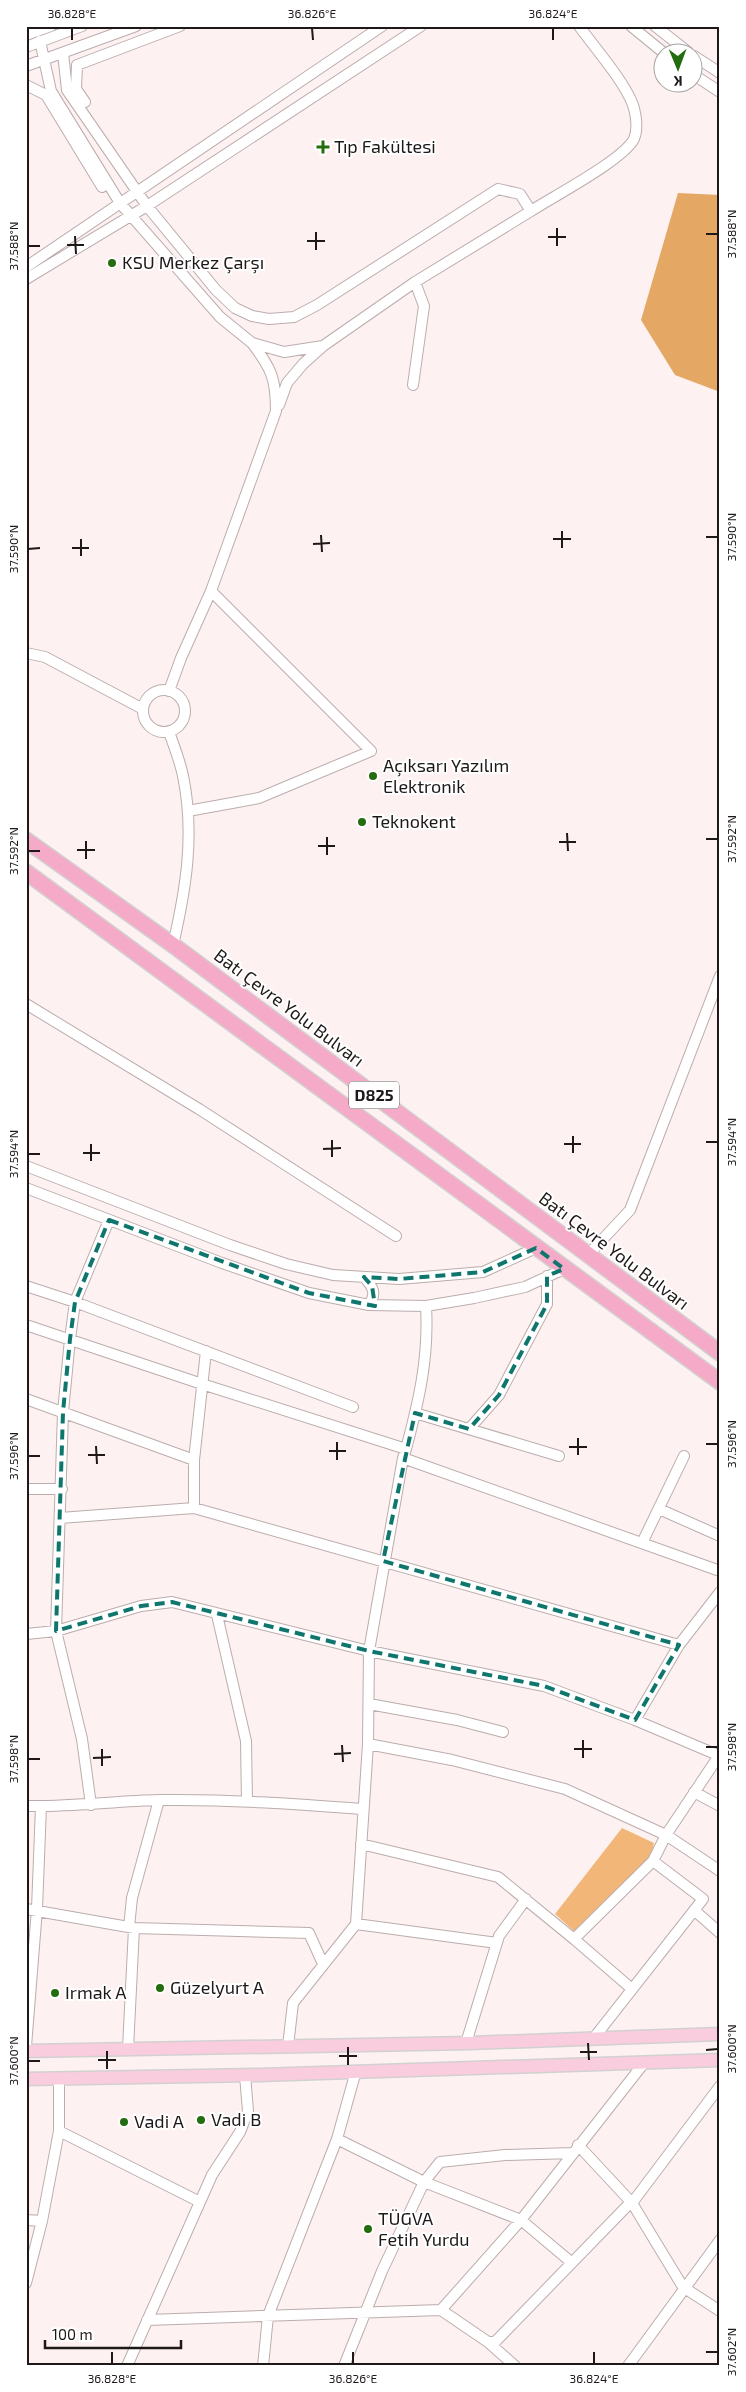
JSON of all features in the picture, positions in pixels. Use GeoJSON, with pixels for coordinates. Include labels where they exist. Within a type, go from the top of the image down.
{"type":"FeatureCollection","features":[{"type":"Feature","properties":{"kind":"highway","name":"Batı Çevre Yolu Bulvarı"},"geometry":{"type":"LineString","coordinates":[[26,840],[173,945],[720,1353]]}},
{"type":"Feature","properties":{"kind":"highway","name":"D825"},"geometry":{"type":"LineString","coordinates":[[26,872],[720,1382]]}},
{"type":"Feature","properties":{"kind":"main road"},"geometry":{"type":"LineString","coordinates":[[26,2051],[466,2043],[720,2034]]}},
{"type":"Feature","properties":{"kind":"main road"},"geometry":{"type":"LineString","coordinates":[[26,2079],[245,2075],[720,2060]]}},
{"type":"Feature","properties":{"kind":"street"},"geometry":{"type":"LineString","coordinates":[[26,35],[51,26]]}},
{"type":"Feature","properties":{"kind":"street"},"geometry":{"type":"LineString","coordinates":[[26,46],[82,26]]}},
{"type":"Feature","properties":{"kind":"street"},"geometry":{"type":"LineString","coordinates":[[26,66],[136,26]]}},
{"type":"Feature","properties":{"kind":"street"},"geometry":{"type":"LineString","coordinates":[[85,102],[76,89],[77,65],[180,26]]}},
{"type":"Feature","properties":{"kind":"street"},"geometry":{"type":"LineString","coordinates":[[26,267],[382,26]]}},
{"type":"Feature","properties":{"kind":"street"},"geometry":{"type":"LineString","coordinates":[[26,279],[146,206],[421,26]]}},
{"type":"Feature","properties":{"kind":"street"},"geometry":{"type":"LineString","coordinates":[[169,691],[181,658],[211,591],[287,382],[323,346],[415,282],[620,155],[634,139],[637,129],[633,106],[627,92],[579,26]]}},
{"type":"Feature","properties":{"kind":"street"},"geometry":{"type":"LineString","coordinates":[[631,26],[654,45]]}},
{"type":"Feature","properties":{"kind":"street"},"geometry":{"type":"LineString","coordinates":[[655,26],[675,42]]}},
{"type":"Feature","properties":{"kind":"street"},"geometry":{"type":"LineString","coordinates":[[40,42],[51,91],[120,203],[220,317],[252,343],[267,363],[276,386],[276,410]]}},
{"type":"Feature","properties":{"kind":"street"},"geometry":{"type":"LineString","coordinates":[[63,53],[68,90],[146,206],[216,290],[235,308],[252,316],[269,319],[294,317],[316,306],[498,188],[520,194],[531,211]]}},
{"type":"Feature","properties":{"kind":"street"},"geometry":{"type":"LineString","coordinates":[[704,63],[720,74]]}},
{"type":"Feature","properties":{"kind":"street"},"geometry":{"type":"LineString","coordinates":[[704,82],[720,92]]}},
{"type":"Feature","properties":{"kind":"street"},"geometry":{"type":"LineString","coordinates":[[26,85],[46,95],[102,187]]}},
{"type":"Feature","properties":{"kind":"street"},"geometry":{"type":"LineString","coordinates":[[413,385],[424,306],[415,282]]}},
{"type":"Feature","properties":{"kind":"street"},"geometry":{"type":"LineString","coordinates":[[252,343],[284,352],[323,346]]}},
{"type":"Feature","properties":{"kind":"street"},"geometry":{"type":"LineString","coordinates":[[188,811],[259,798],[371,751],[211,591]]}},
{"type":"Feature","properties":{"kind":"street"},"geometry":{"type":"LineString","coordinates":[[26,653],[46,657],[143,709]]}},
{"type":"Feature","properties":{"kind":"street"},"geometry":{"type":"LineString","coordinates":[[162,690],[169,691],[181,699],[185,712],[180,725],[169,732],[162,732],[150,727],[146,722],[143,709],[149,696],[162,690]]}},
{"type":"Feature","properties":{"kind":"street"},"geometry":{"type":"LineString","coordinates":[[169,732],[183,776],[188,811],[189,861],[184,897],[173,945]]}},
{"type":"Feature","properties":{"kind":"street"},"geometry":{"type":"LineString","coordinates":[[588,1255],[630,1210],[720,976]]}},
{"type":"Feature","properties":{"kind":"street"},"geometry":{"type":"LineString","coordinates":[[26,1004],[199,1109],[396,1236]]}},
{"type":"Feature","properties":{"kind":"street"},"geometry":{"type":"LineString","coordinates":[[26,1166],[286,1264],[332,1275],[399,1279],[483,1272],[536,1248]]}},
{"type":"Feature","properties":{"kind":"street"},"geometry":{"type":"LineString","coordinates":[[26,1188],[222,1263],[308,1293],[369,1305],[426,1306],[525,1286],[564,1269]]}},
{"type":"Feature","properties":{"kind":"street"},"geometry":{"type":"LineString","coordinates":[[90,1805],[82,1739],[56,1631],[63,1412],[70,1339],[76,1302],[109,1220]]}},
{"type":"Feature","properties":{"kind":"street"},"geometry":{"type":"LineString","coordinates":[[469,1429],[499,1395],[547,1304],[547,1276]]}},
{"type":"Feature","properties":{"kind":"street"},"geometry":{"type":"LineString","coordinates":[[364,1277],[374,1291],[374,1297],[369,1305]]}},
{"type":"Feature","properties":{"kind":"street"},"geometry":{"type":"LineString","coordinates":[[26,1286],[76,1302],[353,1407]]}},
{"type":"Feature","properties":{"kind":"street"},"geometry":{"type":"LineString","coordinates":[[288,2046],[293,2003],[356,1924],[362,1809],[368,1744],[369,1651],[383,1561],[415,1413],[428,1340],[426,1306]]}},
{"type":"Feature","properties":{"kind":"street"},"geometry":{"type":"LineString","coordinates":[[26,1324],[405,1454],[720,1571]]}},
{"type":"Feature","properties":{"kind":"street"},"geometry":{"type":"LineString","coordinates":[[194,1508],[194,1460],[206,1351]]}},
{"type":"Feature","properties":{"kind":"street"},"geometry":{"type":"LineString","coordinates":[[26,1399],[194,1460]]}},
{"type":"Feature","properties":{"kind":"street"},"geometry":{"type":"LineString","coordinates":[[415,1413],[559,1456]]}},
{"type":"Feature","properties":{"kind":"street"},"geometry":{"type":"LineString","coordinates":[[642,1543],[684,1456]]}},
{"type":"Feature","properties":{"kind":"street"},"geometry":{"type":"LineString","coordinates":[[26,1489],[62,1489]]}},
{"type":"Feature","properties":{"kind":"street"},"geometry":{"type":"LineString","coordinates":[[60,1518],[194,1508],[679,1645]]}},
{"type":"Feature","properties":{"kind":"street"},"geometry":{"type":"LineString","coordinates":[[659,1509],[720,1536]]}},
{"type":"Feature","properties":{"kind":"street"},"geometry":{"type":"LineString","coordinates":[[636,1720],[679,1645],[720,1592]]}},
{"type":"Feature","properties":{"kind":"street"},"geometry":{"type":"LineString","coordinates":[[26,1634],[56,1631],[140,1606],[172,1602],[217,1615],[248,1620],[272,1628],[369,1651],[544,1686],[636,1720],[719,1755],[666,1835],[653,1861],[574,1939]]}},
{"type":"Feature","properties":{"kind":"street"},"geometry":{"type":"LineString","coordinates":[[217,1615],[246,1742],[248,1801]]}},
{"type":"Feature","properties":{"kind":"street"},"geometry":{"type":"LineString","coordinates":[[369,1704],[457,1720],[503,1732]]}},
{"type":"Feature","properties":{"kind":"street"},"geometry":{"type":"LineString","coordinates":[[368,1744],[452,1760],[565,1789],[666,1835],[720,1871]]}},
{"type":"Feature","properties":{"kind":"street"},"geometry":{"type":"LineString","coordinates":[[694,1792],[720,1806]]}},
{"type":"Feature","properties":{"kind":"street"},"geometry":{"type":"LineString","coordinates":[[128,2049],[132,1898],[159,1800]]}},
{"type":"Feature","properties":{"kind":"street"},"geometry":{"type":"LineString","coordinates":[[26,1806],[90,1805],[159,1800],[248,1801],[362,1809]]}},
{"type":"Feature","properties":{"kind":"street"},"geometry":{"type":"LineString","coordinates":[[26,2046],[37,1909],[42,1806]]}},
{"type":"Feature","properties":{"kind":"street"},"geometry":{"type":"LineString","coordinates":[[361,1844],[498,1877],[632,1989]]}},
{"type":"Feature","properties":{"kind":"street"},"geometry":{"type":"LineString","coordinates":[[593,2039],[703,1899],[653,1861]]}},
{"type":"Feature","properties":{"kind":"street"},"geometry":{"type":"LineString","coordinates":[[466,2043],[499,1936],[526,1899]]}},
{"type":"Feature","properties":{"kind":"street"},"geometry":{"type":"LineString","coordinates":[[26,1908],[132,1928],[309,1933],[323,1964]]}},
{"type":"Feature","properties":{"kind":"street"},"geometry":{"type":"LineString","coordinates":[[694,1910],[720,1933]]}},
{"type":"Feature","properties":{"kind":"street"},"geometry":{"type":"LineString","coordinates":[[356,1924],[497,1943]]}},
{"type":"Feature","properties":{"kind":"street"},"geometry":{"type":"LineString","coordinates":[[441,2310],[521,2220],[644,2062]]}},
{"type":"Feature","properties":{"kind":"street"},"geometry":{"type":"LineString","coordinates":[[263,2366],[268,2316],[337,2139],[356,2071]]}},
{"type":"Feature","properties":{"kind":"street"},"geometry":{"type":"LineString","coordinates":[[126,2366],[212,2175],[240,2132],[248,2111],[245,2075]]}},
{"type":"Feature","properties":{"kind":"street"},"geometry":{"type":"LineString","coordinates":[[26,2283],[42,2221],[59,2131],[59,2079]]}},
{"type":"Feature","properties":{"kind":"street"},"geometry":{"type":"LineString","coordinates":[[488,2342],[495,2342],[571,2262],[632,2203],[720,2086]]}},
{"type":"Feature","properties":{"kind":"street"},"geometry":{"type":"LineString","coordinates":[[59,2131],[200,2202]]}},
{"type":"Feature","properties":{"kind":"street"},"geometry":{"type":"LineString","coordinates":[[337,2139],[424,2182],[521,2220],[571,2262]]}},
{"type":"Feature","properties":{"kind":"street"},"geometry":{"type":"LineString","coordinates":[[344,2366],[382,2271],[424,2182],[440,2162],[453,2159],[575,2149],[632,2203],[683,2287],[720,2312]]}},
{"type":"Feature","properties":{"kind":"street"},"geometry":{"type":"LineString","coordinates":[[26,2220],[42,2221]]}},
{"type":"Feature","properties":{"kind":"street"},"geometry":{"type":"LineString","coordinates":[[628,2366],[683,2287],[720,2240]]}},
{"type":"Feature","properties":{"kind":"street"},"geometry":{"type":"LineString","coordinates":[[147,2320],[441,2310],[488,2342],[515,2366]]}},
{"type":"Feature","properties":{"kind":"highlighted area"},"geometry":{"type":"Polygon","coordinates":[[[109,1220],[309,1293],[375,1306],[372,1286],[364,1277],[399,1279],[483,1272],[536,1248],[564,1269],[547,1276],[547,1304],[499,1395],[469,1429],[415,1413],[383,1561],[679,1645],[635,1720],[544,1686],[369,1651],[172,1602],[141,1606],[56,1631],[63,1412],[70,1339],[75,1302],[109,1220]]]}},
{"type":"Feature","properties":{"kind":"shaded area"},"geometry":{"type":"Polygon","coordinates":[[[678,193],[720,195],[720,392],[675,375],[641,320],[678,193]]]}},
{"type":"Feature","properties":{"kind":"shaded area"},"geometry":{"type":"Polygon","coordinates":[[[622,1828],[654,1843],[651,1857],[574,1931],[555,1914],[622,1828]]]}},
{"type":"Feature","properties":{"kind":"place","name":"Tıp Fakültesi"},"geometry":{"type":"Point","coordinates":[323,147]}},
{"type":"Feature","properties":{"kind":"place","name":"KSU Merkez Çarşı"},"geometry":{"type":"Point","coordinates":[112,263]}},
{"type":"Feature","properties":{"kind":"place","name":"Açıksarı Yazılım Elektronik"},"geometry":{"type":"Point","coordinates":[373,776]}},
{"type":"Feature","properties":{"kind":"place","name":"Teknokent"},"geometry":{"type":"Point","coordinates":[362,822]}},
{"type":"Feature","properties":{"kind":"place","name":"Güzelyurt A"},"geometry":{"type":"Point","coordinates":[160,1988]}},
{"type":"Feature","properties":{"kind":"place","name":"Irmak A"},"geometry":{"type":"Point","coordinates":[55,1993]}},
{"type":"Feature","properties":{"kind":"place","name":"Vadi B"},"geometry":{"type":"Point","coordinates":[201,2120]}},
{"type":"Feature","properties":{"kind":"place","name":"Vadi A"},"geometry":{"type":"Point","coordinates":[124,2122]}},
{"type":"Feature","properties":{"kind":"place","name":"TÜGVA Fetih Yurdu"},"geometry":{"type":"Point","coordinates":[368,2229]}}]}
